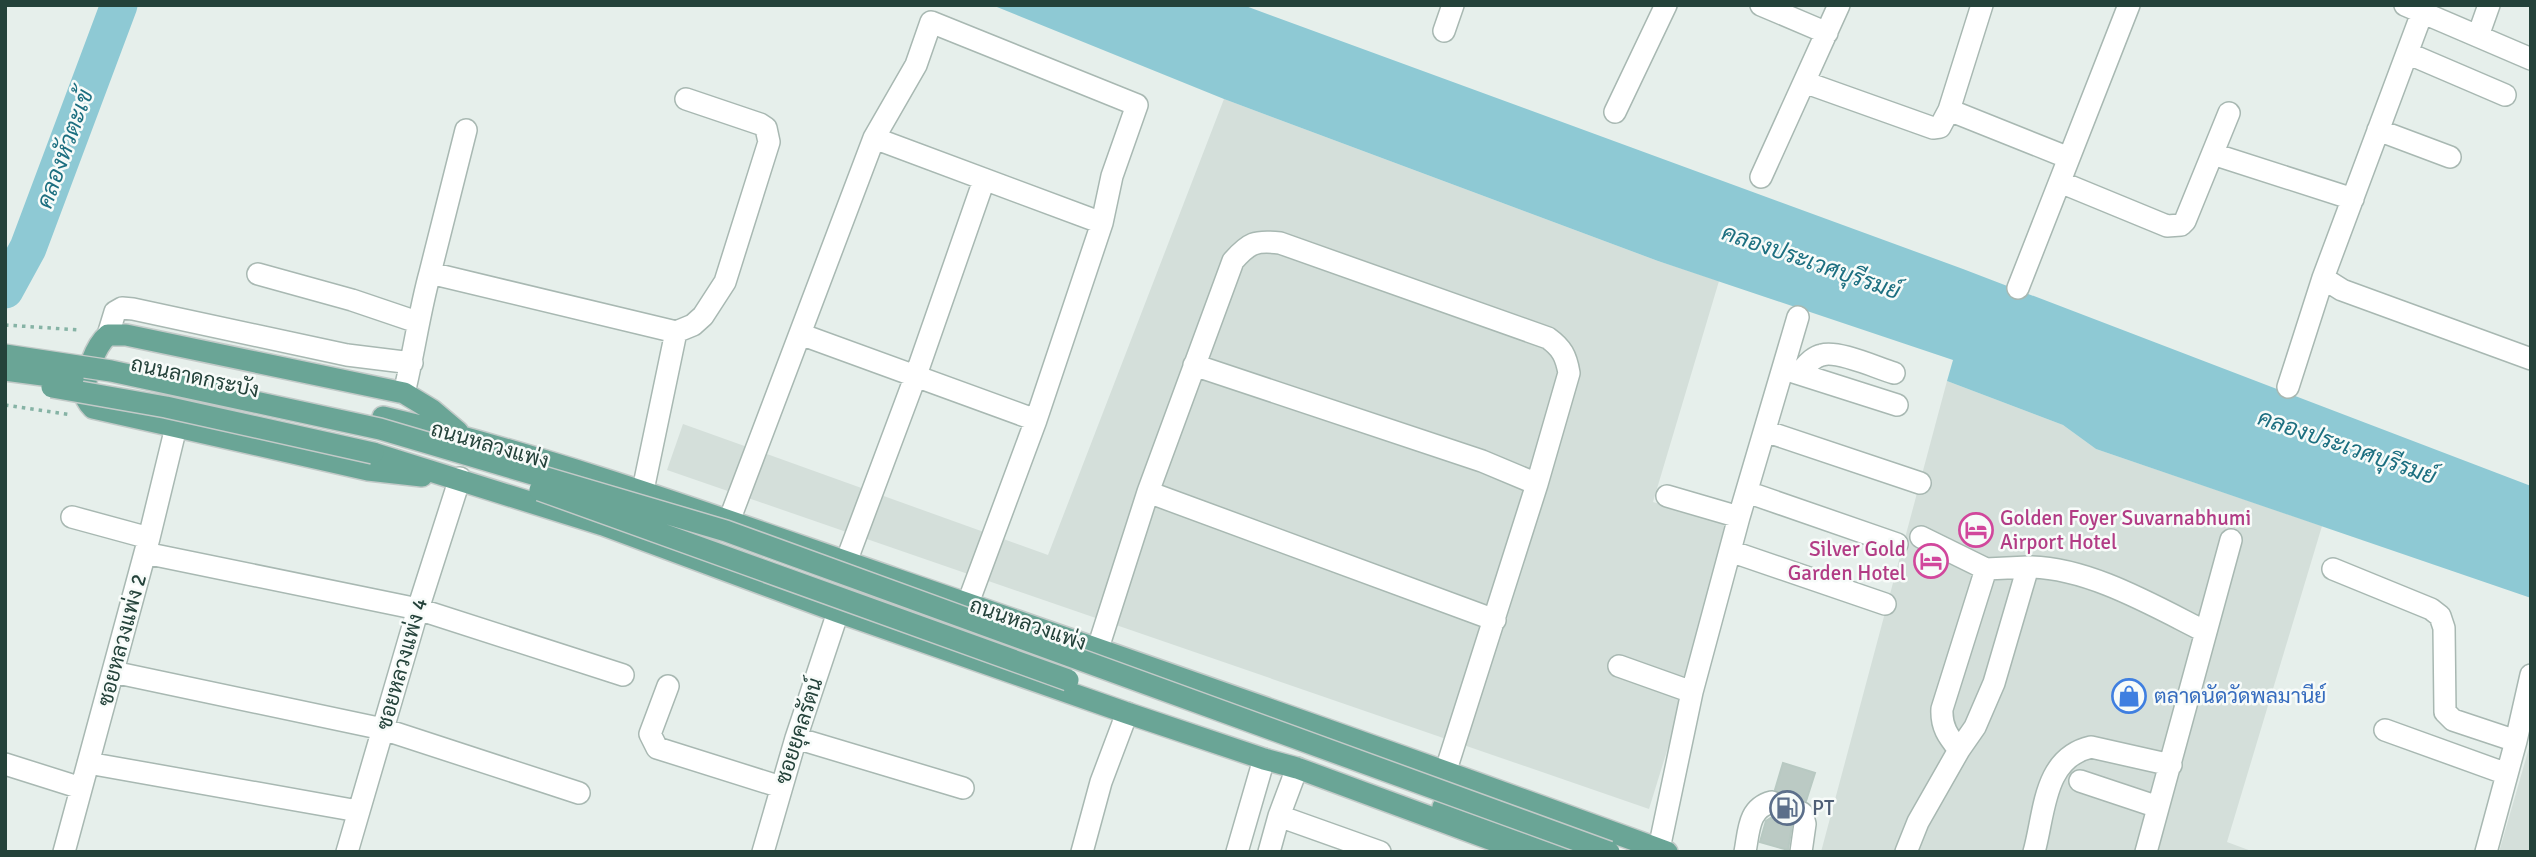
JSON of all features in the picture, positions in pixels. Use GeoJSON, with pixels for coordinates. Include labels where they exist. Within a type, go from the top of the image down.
{"type":"FeatureCollection","features":[{"type":"Feature","properties":{"kind":"main road"},"geometry":{"type":"LineString","coordinates":[[458,478],[368,470],[176,427],[93,408],[85,393],[100,342],[108,335],[126,335],[404,393],[432,410],[461,435]]}},
{"type":"Feature","properties":{"kind":"main road","name":"ถนนลาดกระบัง"},"geometry":{"type":"LineString","coordinates":[[5,345],[61,351],[174,371],[383,417]]}},
{"type":"Feature","properties":{"kind":"main road"},"geometry":{"type":"LineString","coordinates":[[5,355],[111,371],[380,429],[726,531],[1609,852]]}},
{"type":"Feature","properties":{"kind":"main road"},"geometry":{"type":"LineString","coordinates":[[5,370],[99,382],[208,401],[366,437],[520,483],[1080,684],[1574,852]]}},
{"type":"Feature","properties":{"kind":"main road","name":"ถนนลาดกระบัง"},"geometry":{"type":"LineString","coordinates":[[5,383],[55,388],[166,407],[373,453]]}},
{"type":"Feature","properties":{"kind":"main road","name":"ถนนหลวงแพ่ง"},"geometry":{"type":"LineString","coordinates":[[383,417],[461,435],[643,490],[1098,648],[1663,850]]}},
{"type":"Feature","properties":{"kind":"main road","name":"ถนนหลวงแพ่ง"},"geometry":{"type":"LineString","coordinates":[[373,453],[603,525],[838,612],[1264,760],[1297,768],[1525,852]]}},
{"type":"Feature","properties":{"kind":"street"},"geometry":{"type":"LineString","coordinates":[[1444,32],[1453,5]]}},
{"type":"Feature","properties":{"kind":"street"},"geometry":{"type":"LineString","coordinates":[[1615,112],[1666,5]]}},
{"type":"Feature","properties":{"kind":"street"},"geometry":{"type":"LineString","coordinates":[[1761,5],[1827,33]]}},
{"type":"Feature","properties":{"kind":"street"},"geometry":{"type":"LineString","coordinates":[[1761,177],[1839,5]]}},
{"type":"Feature","properties":{"kind":"street"},"geometry":{"type":"LineString","coordinates":[[1804,82],[1933,128],[1940,127],[1949,110],[1982,5]]}},
{"type":"Feature","properties":{"kind":"street"},"geometry":{"type":"LineString","coordinates":[[2018,288],[2129,5]]}},
{"type":"Feature","properties":{"kind":"street"},"geometry":{"type":"LineString","coordinates":[[2477,36],[2489,5]]}},
{"type":"Feature","properties":{"kind":"street"},"geometry":{"type":"LineString","coordinates":[[2288,387],[2323,278],[2407,53],[2414,9],[2531,59]]}},
{"type":"Feature","properties":{"kind":"street"},"geometry":{"type":"LineString","coordinates":[[729,521],[874,138],[916,65],[931,22],[1137,105],[1112,176],[1102,223],[1036,419],[968,603]]}},
{"type":"Feature","properties":{"kind":"street"},"geometry":{"type":"LineString","coordinates":[[2407,53],[2505,95]]}},
{"type":"Feature","properties":{"kind":"street"},"geometry":{"type":"LineString","coordinates":[[430,273],[676,332],[693,325],[703,316],[725,282],[769,142],[766,128],[760,124],[687,99]]}},
{"type":"Feature","properties":{"kind":"street"},"geometry":{"type":"LineString","coordinates":[[1949,110],[2069,158]]}},
{"type":"Feature","properties":{"kind":"street"},"geometry":{"type":"LineString","coordinates":[[2060,182],[2175,227],[2185,221],[2229,113]]}},
{"type":"Feature","properties":{"kind":"street"},"geometry":{"type":"LineString","coordinates":[[404,393],[412,363],[417,322],[466,130]]}},
{"type":"Feature","properties":{"kind":"street"},"geometry":{"type":"LineString","coordinates":[[2378,130],[2450,157]]}},
{"type":"Feature","properties":{"kind":"street"},"geometry":{"type":"LineString","coordinates":[[874,138],[1102,223]]}},
{"type":"Feature","properties":{"kind":"street"},"geometry":{"type":"LineString","coordinates":[[2213,154],[2353,199]]}},
{"type":"Feature","properties":{"kind":"street"},"geometry":{"type":"LineString","coordinates":[[846,562],[916,375],[984,180]]}},
{"type":"Feature","properties":{"kind":"street"},"geometry":{"type":"LineString","coordinates":[[1098,648],[1148,492],[1194,365],[1233,261],[1244,248],[1254,242],[1280,243],[1548,338],[1559,346],[1566,358],[1569,373],[1495,620],[1445,772]]}},
{"type":"Feature","properties":{"kind":"street"},"geometry":{"type":"LineString","coordinates":[[258,274],[352,300],[417,322]]}},
{"type":"Feature","properties":{"kind":"street"},"geometry":{"type":"LineString","coordinates":[[2323,278],[2343,290],[2531,359]]}},
{"type":"Feature","properties":{"kind":"street"},"geometry":{"type":"LineString","coordinates":[[108,335],[115,312],[122,308],[347,355],[412,363]]}},
{"type":"Feature","properties":{"kind":"street"},"geometry":{"type":"LineString","coordinates":[[1663,850],[1692,692],[1765,431],[1792,371],[1798,317]]}},
{"type":"Feature","properties":{"kind":"street"},"geometry":{"type":"LineString","coordinates":[[643,490],[676,332]]}},
{"type":"Feature","properties":{"kind":"street"},"geometry":{"type":"LineString","coordinates":[[800,334],[1036,419]]}},
{"type":"Feature","properties":{"kind":"street"},"geometry":{"type":"LineString","coordinates":[[1792,371],[1824,354],[1835,354],[1894,373]]}},
{"type":"Feature","properties":{"kind":"street"},"geometry":{"type":"LineString","coordinates":[[1194,365],[1482,461],[1537,484]]}},
{"type":"Feature","properties":{"kind":"street"},"geometry":{"type":"LineString","coordinates":[[1792,371],[1897,405]]}},
{"type":"Feature","properties":{"kind":"street","name":"ซอยหลวงแพ่ง 2"},"geometry":{"type":"LineString","coordinates":[[64,852],[147,546],[176,427]]}},
{"type":"Feature","properties":{"kind":"street"},"geometry":{"type":"LineString","coordinates":[[1765,431],[1920,484]]}},
{"type":"Feature","properties":{"kind":"street","name":"ซอยหลวงแพ่ง 4"},"geometry":{"type":"LineString","coordinates":[[351,851],[358,811],[458,478]]}},
{"type":"Feature","properties":{"kind":"street"},"geometry":{"type":"LineString","coordinates":[[1148,492],[1495,620]]}},
{"type":"Feature","properties":{"kind":"street"},"geometry":{"type":"LineString","coordinates":[[1747,492],[1897,544]]}},
{"type":"Feature","properties":{"kind":"street"},"geometry":{"type":"LineString","coordinates":[[1667,496],[1739,517]]}},
{"type":"Feature","properties":{"kind":"street"},"geometry":{"type":"LineString","coordinates":[[72,517],[147,546],[418,609],[623,675]]}},
{"type":"Feature","properties":{"kind":"street"},"geometry":{"type":"LineString","coordinates":[[1921,537],[1986,569],[2028,567],[2061,571],[2118,590],[2206,632]]}},
{"type":"Feature","properties":{"kind":"street"},"geometry":{"type":"LineString","coordinates":[[2146,852],[2231,540]]}},
{"type":"Feature","properties":{"kind":"street"},"geometry":{"type":"LineString","coordinates":[[1730,551],[1885,604]]}},
{"type":"Feature","properties":{"kind":"street"},"geometry":{"type":"LineString","coordinates":[[1906,852],[1918,822],[1975,727],[1994,684],[2028,567]]}},
{"type":"Feature","properties":{"kind":"street"},"geometry":{"type":"LineString","coordinates":[[1959,750],[1946,734],[1942,709],[1986,569]]}},
{"type":"Feature","properties":{"kind":"street"},"geometry":{"type":"LineString","coordinates":[[2333,569],[2431,609],[2440,616],[2444,628],[2445,712],[2453,720],[2516,741]]}},
{"type":"Feature","properties":{"kind":"street","name":"ซอยยุคลรัตน์"},"geometry":{"type":"LineString","coordinates":[[763,852],[796,738],[838,612]]}},
{"type":"Feature","properties":{"kind":"street"},"geometry":{"type":"LineString","coordinates":[[1619,666],[1692,692]]}},
{"type":"Feature","properties":{"kind":"street"},"geometry":{"type":"LineString","coordinates":[[113,673],[383,729],[579,793]]}},
{"type":"Feature","properties":{"kind":"street"},"geometry":{"type":"LineString","coordinates":[[2486,852],[2531,675]]}},
{"type":"Feature","properties":{"kind":"street"},"geometry":{"type":"LineString","coordinates":[[668,686],[650,734],[657,748],[781,787]]}},
{"type":"Feature","properties":{"kind":"street"},"geometry":{"type":"LineString","coordinates":[[1082,852],[1101,782],[1127,713]]}},
{"type":"Feature","properties":{"kind":"street"},"geometry":{"type":"LineString","coordinates":[[2385,730],[2507,774]]}},
{"type":"Feature","properties":{"kind":"street"},"geometry":{"type":"LineString","coordinates":[[796,738],[963,788]]}},
{"type":"Feature","properties":{"kind":"street"},"geometry":{"type":"LineString","coordinates":[[2034,852],[2049,786],[2058,768],[2078,750],[2091,747],[2171,765]]}},
{"type":"Feature","properties":{"kind":"street"},"geometry":{"type":"LineString","coordinates":[[1237,852],[1264,760]]}},
{"type":"Feature","properties":{"kind":"street"},"geometry":{"type":"LineString","coordinates":[[88,763],[358,811]]}},
{"type":"Feature","properties":{"kind":"street"},"geometry":{"type":"LineString","coordinates":[[5,764],[80,788]]}},
{"type":"Feature","properties":{"kind":"street"},"geometry":{"type":"LineString","coordinates":[[1269,852],[1297,768]]}},
{"type":"Feature","properties":{"kind":"street"},"geometry":{"type":"LineString","coordinates":[[2080,781],[2158,807]]}},
{"type":"Feature","properties":{"kind":"street"},"geometry":{"type":"LineString","coordinates":[[1745,852],[1752,816],[1762,804],[1772,802]]}},
{"type":"Feature","properties":{"kind":"street"},"geometry":{"type":"LineString","coordinates":[[1801,852],[1805,824],[1802,813]]}},
{"type":"Feature","properties":{"kind":"street"},"geometry":{"type":"LineString","coordinates":[[1279,816],[1338,845],[1380,852]]}},
{"type":"Feature","properties":{"kind":"path"},"geometry":{"type":"LineString","coordinates":[[5,325],[80,330]]}},
{"type":"Feature","properties":{"kind":"path"},"geometry":{"type":"LineString","coordinates":[[5,405],[72,415]]}},
{"type":"Feature","properties":{"kind":"shaded area"},"geometry":{"type":"Polygon","coordinates":[[[1224,99],[1658,261],[1719,281],[1653,502],[1728,525],[1682,702],[1649,809],[667,470],[683,424],[1048,555],[1224,99]]]}},
{"type":"Feature","properties":{"kind":"shaded area","name":"ตลาดนัดวัดพลมานีย์"},"geometry":{"type":"Polygon","coordinates":[[[1947,381],[2063,425],[2096,449],[2322,526],[2227,842],[2254,852],[1821,852],[1947,381]]]}},
{"type":"Feature","properties":{"kind":"shaded area"},"geometry":{"type":"Polygon","coordinates":[[[2531,741],[2531,852],[2499,852],[2531,741]]]}},
{"type":"Feature","properties":{"kind":"water","name":"คลองประเวศบุรีรมย์"},"geometry":{"type":"Polygon","coordinates":[[[992,5],[1243,5],[1963,269],[2531,486],[2531,598],[2096,449],[2063,425],[1947,381],[1953,360],[1658,261],[1224,99],[992,5]]]}},
{"type":"Feature","properties":{"kind":"building","name":"PT"},"geometry":{"type":"Polygon","coordinates":[[[1783,763],[1815,773],[1806,801],[1798,801],[1790,809],[1792,825],[1788,850],[1760,842],[1766,821],[1782,811],[1785,805],[1784,797],[1775,790],[1783,763]]]}},
{"type":"Feature","properties":{"kind":"waterway","name":"คลองหัวตะเข้"},"geometry":{"type":"LineString","coordinates":[[5,290],[28,248],[119,5]]}},
{"type":"Feature","properties":{"kind":"tunnel"},"geometry":{"type":"LineString","coordinates":[[1772,802],[1802,813]]}},
{"type":"Feature","properties":{"kind":"place","name":"Golden Foyer Suvarnabhumi Airport Hotel"},"geometry":{"type":"Point","coordinates":[1976,530]}},
{"type":"Feature","properties":{"kind":"place","name":"Silver Gold Garden Hotel"},"geometry":{"type":"Point","coordinates":[1931,561]}},
{"type":"Feature","properties":{"kind":"place","name":"ตลาดนัดวัดพลมานีย์"},"geometry":{"type":"Point","coordinates":[2129,696]}},
{"type":"Feature","properties":{"kind":"place","name":"PT"},"geometry":{"type":"Point","coordinates":[1787,808]}}]}
